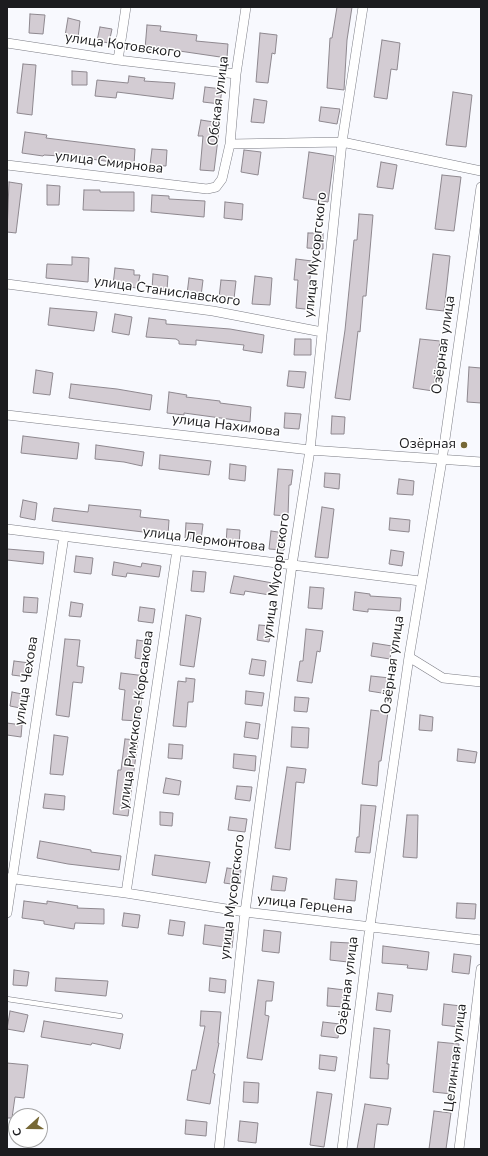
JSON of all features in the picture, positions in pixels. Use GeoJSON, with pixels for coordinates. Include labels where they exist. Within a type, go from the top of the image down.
{"type":"FeatureCollection","features":[{"type":"Feature","properties":{"kind":"street"},"geometry":{"type":"LineString","coordinates":[[118,60],[126,7]]}},
{"type":"Feature","properties":{"kind":"street","name":"Обская улица"},"geometry":{"type":"LineString","coordinates":[[207,188],[216,187],[222,180],[230,144],[236,74],[246,7]]}},
{"type":"Feature","properties":{"kind":"street","name":"улица Мусоргского"},"geometry":{"type":"LineString","coordinates":[[219,1149],[244,912],[292,565],[310,450],[342,142],[363,7]]}},
{"type":"Feature","properties":{"kind":"street","name":"улица Котовского"},"geometry":{"type":"LineString","coordinates":[[7,43],[118,60],[236,74]]}},
{"type":"Feature","properties":{"kind":"street"},"geometry":{"type":"LineString","coordinates":[[230,144],[342,142],[481,172]]}},
{"type":"Feature","properties":{"kind":"street","name":"улица Смирнова"},"geometry":{"type":"LineString","coordinates":[[7,165],[207,188]]}},
{"type":"Feature","properties":{"kind":"street","name":"Озёрная улица"},"geometry":{"type":"LineString","coordinates":[[342,1149],[370,926],[408,657],[442,460],[481,187]]}},
{"type":"Feature","properties":{"kind":"street","name":"улица Станиславского"},"geometry":{"type":"LineString","coordinates":[[7,284],[213,311],[322,332]]}},
{"type":"Feature","properties":{"kind":"street","name":"улица Нахимова"},"geometry":{"type":"LineString","coordinates":[[7,415],[310,450],[481,462]]}},
{"type":"Feature","properties":{"kind":"street","name":"улица Лермонтова"},"geometry":{"type":"LineString","coordinates":[[7,529],[420,581]]}},
{"type":"Feature","properties":{"kind":"street","name":"улица Чехова"},"geometry":{"type":"LineString","coordinates":[[7,913],[9,878],[64,536]]}},
{"type":"Feature","properties":{"kind":"street","name":"улица Римского-Корсакова"},"geometry":{"type":"LineString","coordinates":[[126,893],[177,550]]}},
{"type":"Feature","properties":{"kind":"street"},"geometry":{"type":"LineString","coordinates":[[408,657],[443,678],[481,682]]}},
{"type":"Feature","properties":{"kind":"street","name":"улица Герцена"},"geometry":{"type":"LineString","coordinates":[[9,878],[126,893],[244,912],[481,940]]}},
{"type":"Feature","properties":{"kind":"street","name":"Целинная улица"},"geometry":{"type":"LineString","coordinates":[[459,1149],[481,970]]}},
{"type":"Feature","properties":{"kind":"lane"},"geometry":{"type":"LineString","coordinates":[[7,999],[120,1016]]}},
{"type":"Feature","properties":{"kind":"building"},"geometry":{"type":"Polygon","coordinates":[[[337,7],[352,7],[347,40],[344,90],[327,88],[330,38],[332,38],[337,7]]]}},
{"type":"Feature","properties":{"kind":"building"},"geometry":{"type":"Polygon","coordinates":[[[30,14],[45,15],[43,34],[29,33],[30,14]]]}},
{"type":"Feature","properties":{"kind":"building"},"geometry":{"type":"Polygon","coordinates":[[[68,18],[80,21],[78,38],[65,36],[68,18]]]}},
{"type":"Feature","properties":{"kind":"building"},"geometry":{"type":"Polygon","coordinates":[[[147,25],[161,26],[160,31],[197,35],[196,41],[228,44],[227,58],[159,48],[159,50],[145,49],[147,25]]]}},
{"type":"Feature","properties":{"kind":"building"},"geometry":{"type":"Polygon","coordinates":[[[100,27],[112,29],[109,43],[97,41],[100,27]]]}},
{"type":"Feature","properties":{"kind":"building"},"geometry":{"type":"Polygon","coordinates":[[[260,33],[277,35],[275,54],[272,53],[268,83],[256,82],[260,33]]]}},
{"type":"Feature","properties":{"kind":"building"},"geometry":{"type":"Polygon","coordinates":[[[382,40],[400,43],[397,70],[391,69],[387,99],[374,97],[382,40]]]}},
{"type":"Feature","properties":{"kind":"building"},"geometry":{"type":"Polygon","coordinates":[[[23,64],[36,65],[32,115],[17,113],[23,64]]]}},
{"type":"Feature","properties":{"kind":"building"},"geometry":{"type":"Polygon","coordinates":[[[72,71],[87,72],[87,85],[72,85],[72,71]]]}},
{"type":"Feature","properties":{"kind":"building"},"geometry":{"type":"Polygon","coordinates":[[[129,76],[145,78],[144,81],[175,83],[173,99],[117,92],[116,98],[95,96],[97,80],[128,83],[129,76]]]}},
{"type":"Feature","properties":{"kind":"building"},"geometry":{"type":"Polygon","coordinates":[[[205,87],[222,89],[220,104],[203,102],[205,87]]]}},
{"type":"Feature","properties":{"kind":"building"},"geometry":{"type":"Polygon","coordinates":[[[453,92],[472,95],[466,147],[446,145],[453,92]]]}},
{"type":"Feature","properties":{"kind":"building"},"geometry":{"type":"Polygon","coordinates":[[[254,99],[267,101],[264,123],[251,122],[254,99]]]}},
{"type":"Feature","properties":{"kind":"building"},"geometry":{"type":"Polygon","coordinates":[[[321,107],[340,109],[337,124],[319,121],[321,107]]]}},
{"type":"Feature","properties":{"kind":"building"},"geometry":{"type":"Polygon","coordinates":[[[201,120],[220,123],[214,171],[200,170],[203,136],[198,136],[201,120]]]}},
{"type":"Feature","properties":{"kind":"building"},"geometry":{"type":"Polygon","coordinates":[[[25,132],[47,135],[46,138],[135,149],[134,165],[77,157],[43,156],[22,153],[25,132]]]}},
{"type":"Feature","properties":{"kind":"building"},"geometry":{"type":"Polygon","coordinates":[[[152,149],[167,150],[166,166],[150,165],[152,149]]]}},
{"type":"Feature","properties":{"kind":"building"},"geometry":{"type":"Polygon","coordinates":[[[244,150],[261,152],[258,175],[241,172],[244,150]]]}},
{"type":"Feature","properties":{"kind":"building"},"geometry":{"type":"Polygon","coordinates":[[[309,152],[334,156],[328,202],[303,198],[309,152]]]}},
{"type":"Feature","properties":{"kind":"building"},"geometry":{"type":"Polygon","coordinates":[[[381,162],[397,165],[393,189],[377,187],[381,162]]]}},
{"type":"Feature","properties":{"kind":"building"},"geometry":{"type":"Polygon","coordinates":[[[442,175],[461,177],[454,231],[435,229],[442,175]]]}},
{"type":"Feature","properties":{"kind":"building"},"geometry":{"type":"Polygon","coordinates":[[[9,182],[22,184],[16,233],[7,232],[9,182]]]}},
{"type":"Feature","properties":{"kind":"building"},"geometry":{"type":"Polygon","coordinates":[[[47,185],[60,186],[59,205],[47,205],[47,185]]]}},
{"type":"Feature","properties":{"kind":"building"},"geometry":{"type":"Polygon","coordinates":[[[84,190],[100,190],[100,192],[134,192],[134,211],[83,210],[84,190]]]}},
{"type":"Feature","properties":{"kind":"building"},"geometry":{"type":"Polygon","coordinates":[[[152,195],[169,196],[169,199],[205,201],[204,217],[151,212],[152,195]]]}},
{"type":"Feature","properties":{"kind":"building"},"geometry":{"type":"Polygon","coordinates":[[[225,202],[243,204],[242,220],[224,218],[225,202]]]}},
{"type":"Feature","properties":{"kind":"building"},"geometry":{"type":"Polygon","coordinates":[[[359,214],[373,215],[366,296],[363,296],[360,332],[358,331],[350,400],[335,398],[345,330],[354,240],[357,240],[359,214]]]}},
{"type":"Feature","properties":{"kind":"building"},"geometry":{"type":"Polygon","coordinates":[[[308,233],[323,233],[323,249],[307,248],[308,233]]]}},
{"type":"Feature","properties":{"kind":"building"},"geometry":{"type":"Polygon","coordinates":[[[433,254],[450,256],[444,311],[426,309],[433,254]]]}},
{"type":"Feature","properties":{"kind":"building"},"geometry":{"type":"Polygon","coordinates":[[[72,257],[89,258],[88,282],[46,278],[47,264],[72,265],[72,257]]]}},
{"type":"Feature","properties":{"kind":"building"},"geometry":{"type":"Polygon","coordinates":[[[296,259],[312,261],[308,296],[314,297],[313,310],[296,308],[298,280],[294,280],[296,259]]]}},
{"type":"Feature","properties":{"kind":"building"},"geometry":{"type":"Polygon","coordinates":[[[115,268],[134,270],[134,275],[140,275],[137,288],[113,285],[115,268]]]}},
{"type":"Feature","properties":{"kind":"building"},"geometry":{"type":"Polygon","coordinates":[[[153,274],[168,276],[167,290],[152,289],[153,274]]]}},
{"type":"Feature","properties":{"kind":"building"},"geometry":{"type":"Polygon","coordinates":[[[255,276],[272,278],[270,305],[252,304],[255,276]]]}},
{"type":"Feature","properties":{"kind":"building"},"geometry":{"type":"Polygon","coordinates":[[[189,278],[203,280],[201,296],[187,294],[189,278]]]}},
{"type":"Feature","properties":{"kind":"building"},"geometry":{"type":"Polygon","coordinates":[[[221,280],[236,281],[234,299],[219,298],[221,280]]]}},
{"type":"Feature","properties":{"kind":"building"},"geometry":{"type":"Polygon","coordinates":[[[50,308],[97,312],[94,331],[48,325],[50,308]]]}},
{"type":"Feature","properties":{"kind":"building"},"geometry":{"type":"Polygon","coordinates":[[[115,314],[132,317],[129,335],[112,332],[115,314]]]}},
{"type":"Feature","properties":{"kind":"building"},"geometry":{"type":"Polygon","coordinates":[[[149,318],[166,320],[166,324],[230,329],[264,335],[262,353],[243,350],[244,345],[196,340],[196,345],[179,344],[179,341],[176,339],[146,337],[149,318]]]}},
{"type":"Feature","properties":{"kind":"building"},"geometry":{"type":"Polygon","coordinates":[[[295,339],[311,339],[311,355],[294,355],[295,339]]]}},
{"type":"Feature","properties":{"kind":"building"},"geometry":{"type":"Polygon","coordinates":[[[420,339],[440,341],[433,391],[413,388],[420,339]]]}},
{"type":"Feature","properties":{"kind":"building"},"geometry":{"type":"Polygon","coordinates":[[[469,367],[481,368],[481,403],[467,402],[469,367]]]}},
{"type":"Feature","properties":{"kind":"building"},"geometry":{"type":"Polygon","coordinates":[[[36,370],[53,373],[50,395],[33,393],[36,370]]]}},
{"type":"Feature","properties":{"kind":"building"},"geometry":{"type":"Polygon","coordinates":[[[289,371],[306,372],[304,388],[287,386],[289,371]]]}},
{"type":"Feature","properties":{"kind":"building"},"geometry":{"type":"Polygon","coordinates":[[[71,384],[117,389],[152,395],[150,410],[69,398],[71,384]]]}},
{"type":"Feature","properties":{"kind":"building"},"geometry":{"type":"Polygon","coordinates":[[[169,392],[187,395],[186,397],[220,401],[220,403],[251,407],[250,422],[184,413],[184,415],[167,413],[169,392]]]}},
{"type":"Feature","properties":{"kind":"building"},"geometry":{"type":"Polygon","coordinates":[[[285,413],[301,414],[299,429],[284,428],[285,413]]]}},
{"type":"Feature","properties":{"kind":"building"},"geometry":{"type":"Polygon","coordinates":[[[332,416],[345,417],[344,434],[331,434],[332,416]]]}},
{"type":"Feature","properties":{"kind":"building"},"geometry":{"type":"Polygon","coordinates":[[[23,436],[79,443],[77,459],[21,453],[23,436]]]}},
{"type":"Feature","properties":{"kind":"building"},"geometry":{"type":"Polygon","coordinates":[[[96,445],[144,452],[142,466],[124,462],[95,459],[96,445]]]}},
{"type":"Feature","properties":{"kind":"building"},"geometry":{"type":"Polygon","coordinates":[[[160,455],[211,461],[209,475],[159,469],[160,455]]]}},
{"type":"Feature","properties":{"kind":"building"},"geometry":{"type":"Polygon","coordinates":[[[230,464],[246,466],[245,481],[229,479],[230,464]]]}},
{"type":"Feature","properties":{"kind":"building"},"geometry":{"type":"Polygon","coordinates":[[[278,469],[293,470],[291,485],[289,485],[288,516],[274,515],[278,469]]]}},
{"type":"Feature","properties":{"kind":"building"},"geometry":{"type":"Polygon","coordinates":[[[325,473],[340,474],[339,489],[324,487],[325,473]]]}},
{"type":"Feature","properties":{"kind":"building"},"geometry":{"type":"Polygon","coordinates":[[[399,479],[414,481],[413,495],[397,494],[399,479]]]}},
{"type":"Feature","properties":{"kind":"building"},"geometry":{"type":"Polygon","coordinates":[[[23,500],[37,503],[35,520],[20,517],[23,500]]]}},
{"type":"Feature","properties":{"kind":"building"},"geometry":{"type":"Polygon","coordinates":[[[89,505],[141,510],[140,517],[169,520],[168,535],[52,521],[54,508],[88,512],[89,505]]]}},
{"type":"Feature","properties":{"kind":"building"},"geometry":{"type":"Polygon","coordinates":[[[322,507],[334,509],[328,558],[315,557],[322,507]]]}},
{"type":"Feature","properties":{"kind":"building"},"geometry":{"type":"Polygon","coordinates":[[[390,518],[410,520],[409,532],[389,530],[390,518]]]}},
{"type":"Feature","properties":{"kind":"building"},"geometry":{"type":"Polygon","coordinates":[[[186,523],[203,524],[201,540],[185,538],[186,523]]]}},
{"type":"Feature","properties":{"kind":"building"},"geometry":{"type":"Polygon","coordinates":[[[227,529],[240,530],[239,545],[226,544],[227,529]]]}},
{"type":"Feature","properties":{"kind":"building"},"geometry":{"type":"Polygon","coordinates":[[[271,531],[285,533],[284,550],[269,549],[271,531]]]}},
{"type":"Feature","properties":{"kind":"building"},"geometry":{"type":"Polygon","coordinates":[[[7,549],[44,552],[43,564],[7,560],[7,549]]]}},
{"type":"Feature","properties":{"kind":"building"},"geometry":{"type":"Polygon","coordinates":[[[391,550],[404,552],[402,566],[389,564],[391,550]]]}},
{"type":"Feature","properties":{"kind":"building"},"geometry":{"type":"Polygon","coordinates":[[[76,556],[93,558],[91,574],[74,572],[76,556]]]}},
{"type":"Feature","properties":{"kind":"building"},"geometry":{"type":"Polygon","coordinates":[[[114,562],[141,567],[142,563],[161,566],[159,577],[127,573],[126,577],[112,575],[114,562]]]}},
{"type":"Feature","properties":{"kind":"building"},"geometry":{"type":"Polygon","coordinates":[[[193,571],[206,572],[204,592],[191,591],[193,571]]]}},
{"type":"Feature","properties":{"kind":"building"},"geometry":{"type":"Polygon","coordinates":[[[234,576],[278,584],[276,596],[245,591],[244,595],[230,593],[234,576]]]}},
{"type":"Feature","properties":{"kind":"building"},"geometry":{"type":"Polygon","coordinates":[[[310,587],[324,588],[322,609],[308,608],[310,587]]]}},
{"type":"Feature","properties":{"kind":"building"},"geometry":{"type":"Polygon","coordinates":[[[355,592],[370,594],[370,596],[401,598],[400,611],[368,609],[368,612],[353,610],[355,592]]]}},
{"type":"Feature","properties":{"kind":"building"},"geometry":{"type":"Polygon","coordinates":[[[24,597],[38,598],[37,613],[23,612],[24,597]]]}},
{"type":"Feature","properties":{"kind":"building"},"geometry":{"type":"Polygon","coordinates":[[[71,602],[83,604],[81,617],[69,616],[71,602]]]}},
{"type":"Feature","properties":{"kind":"building"},"geometry":{"type":"Polygon","coordinates":[[[140,607],[155,609],[153,623],[138,621],[140,607]]]}},
{"type":"Feature","properties":{"kind":"building"},"geometry":{"type":"Polygon","coordinates":[[[186,615],[201,618],[194,667],[180,665],[186,615]]]}},
{"type":"Feature","properties":{"kind":"building"},"geometry":{"type":"Polygon","coordinates":[[[259,625],[272,626],[269,642],[257,640],[259,625]]]}},
{"type":"Feature","properties":{"kind":"building"},"geometry":{"type":"Polygon","coordinates":[[[306,629],[323,631],[320,652],[317,651],[312,683],[297,681],[300,661],[303,661],[306,629]]]}},
{"type":"Feature","properties":{"kind":"building"},"geometry":{"type":"Polygon","coordinates":[[[65,639],[80,640],[77,666],[84,667],[82,683],[73,682],[69,717],[56,715],[65,639]]]}},
{"type":"Feature","properties":{"kind":"building"},"geometry":{"type":"Polygon","coordinates":[[[137,640],[150,642],[148,660],[135,658],[137,640]]]}},
{"type":"Feature","properties":{"kind":"building"},"geometry":{"type":"Polygon","coordinates":[[[373,643],[392,646],[390,659],[371,656],[373,643]]]}},
{"type":"Feature","properties":{"kind":"building"},"geometry":{"type":"Polygon","coordinates":[[[252,659],[266,661],[264,676],[249,674],[252,659]]]}},
{"type":"Feature","properties":{"kind":"building"},"geometry":{"type":"Polygon","coordinates":[[[14,661],[30,663],[28,677],[12,675],[14,661]]]}},
{"type":"Feature","properties":{"kind":"building"},"geometry":{"type":"Polygon","coordinates":[[[121,673],[146,676],[142,693],[139,721],[122,720],[125,690],[119,689],[121,673]]]}},
{"type":"Feature","properties":{"kind":"building"},"geometry":{"type":"Polygon","coordinates":[[[371,676],[390,678],[388,694],[369,691],[371,676]]]}},
{"type":"Feature","properties":{"kind":"building"},"geometry":{"type":"Polygon","coordinates":[[[186,678],[195,679],[193,702],[188,702],[186,727],[173,726],[178,681],[186,682],[186,678]]]}},
{"type":"Feature","properties":{"kind":"building"},"geometry":{"type":"Polygon","coordinates":[[[246,691],[264,693],[262,706],[245,704],[246,691]]]}},
{"type":"Feature","properties":{"kind":"building"},"geometry":{"type":"Polygon","coordinates":[[[12,692],[27,695],[25,709],[10,706],[12,692]]]}},
{"type":"Feature","properties":{"kind":"building"},"geometry":{"type":"Polygon","coordinates":[[[295,697],[309,698],[307,712],[294,711],[295,697]]]}},
{"type":"Feature","properties":{"kind":"building"},"geometry":{"type":"Polygon","coordinates":[[[371,710],[388,712],[381,761],[379,761],[377,786],[362,784],[371,710]]]}},
{"type":"Feature","properties":{"kind":"building"},"geometry":{"type":"Polygon","coordinates":[[[420,715],[433,717],[432,731],[419,730],[420,715]]]}},
{"type":"Feature","properties":{"kind":"building"},"geometry":{"type":"Polygon","coordinates":[[[246,722],[260,724],[258,739],[244,737],[246,722]]]}},
{"type":"Feature","properties":{"kind":"building"},"geometry":{"type":"Polygon","coordinates":[[[7,723],[22,725],[21,737],[7,735],[7,723]]]}},
{"type":"Feature","properties":{"kind":"building"},"geometry":{"type":"Polygon","coordinates":[[[292,727],[309,728],[308,748],[291,747],[292,727]]]}},
{"type":"Feature","properties":{"kind":"building"},"geometry":{"type":"Polygon","coordinates":[[[54,735],[68,737],[63,775],[50,774],[54,735]]]}},
{"type":"Feature","properties":{"kind":"building"},"geometry":{"type":"Polygon","coordinates":[[[125,739],[138,740],[128,816],[113,814],[118,770],[121,770],[125,739]]]}},
{"type":"Feature","properties":{"kind":"building"},"geometry":{"type":"Polygon","coordinates":[[[169,744],[183,745],[182,759],[168,758],[169,744]]]}},
{"type":"Feature","properties":{"kind":"building"},"geometry":{"type":"Polygon","coordinates":[[[458,749],[477,752],[475,763],[457,761],[458,749]]]}},
{"type":"Feature","properties":{"kind":"building"},"geometry":{"type":"Polygon","coordinates":[[[234,754],[256,756],[255,771],[233,768],[234,754]]]}},
{"type":"Feature","properties":{"kind":"building"},"geometry":{"type":"Polygon","coordinates":[[[287,767],[306,769],[304,783],[296,782],[290,850],[275,848],[287,767]]]}},
{"type":"Feature","properties":{"kind":"building"},"geometry":{"type":"Polygon","coordinates":[[[166,778],[181,781],[179,795],[163,793],[166,778]]]}},
{"type":"Feature","properties":{"kind":"building"},"geometry":{"type":"Polygon","coordinates":[[[237,786],[252,787],[250,801],[235,799],[237,786]]]}},
{"type":"Feature","properties":{"kind":"building"},"geometry":{"type":"Polygon","coordinates":[[[45,794],[65,796],[64,810],[43,808],[45,794]]]}},
{"type":"Feature","properties":{"kind":"building"},"geometry":{"type":"Polygon","coordinates":[[[361,805],[376,806],[370,853],[355,852],[357,837],[359,837],[361,805]]]}},
{"type":"Feature","properties":{"kind":"building"},"geometry":{"type":"Polygon","coordinates":[[[160,812],[173,813],[172,826],[160,825],[160,812]]]}},
{"type":"Feature","properties":{"kind":"building"},"geometry":{"type":"Polygon","coordinates":[[[407,815],[418,815],[417,858],[403,857],[407,815]]]}},
{"type":"Feature","properties":{"kind":"building"},"geometry":{"type":"Polygon","coordinates":[[[230,817],[247,819],[245,832],[228,830],[230,817]]]}},
{"type":"Feature","properties":{"kind":"building"},"geometry":{"type":"Polygon","coordinates":[[[40,841],[91,850],[91,852],[121,856],[119,870],[68,864],[37,858],[40,841]]]}},
{"type":"Feature","properties":{"kind":"building"},"geometry":{"type":"Polygon","coordinates":[[[155,855],[210,862],[206,883],[152,875],[155,855]]]}},
{"type":"Feature","properties":{"kind":"building"},"geometry":{"type":"Polygon","coordinates":[[[227,868],[241,870],[239,885],[224,883],[227,868]]]}},
{"type":"Feature","properties":{"kind":"building"},"geometry":{"type":"Polygon","coordinates":[[[273,876],[287,878],[285,891],[271,890],[273,876]]]}},
{"type":"Feature","properties":{"kind":"building"},"geometry":{"type":"Polygon","coordinates":[[[336,879],[357,881],[355,901],[334,899],[336,879]]]}},
{"type":"Feature","properties":{"kind":"building"},"geometry":{"type":"Polygon","coordinates":[[[24,901],[47,904],[47,901],[78,906],[77,908],[104,909],[104,924],[75,923],[74,929],[44,924],[44,921],[22,918],[24,901]]]}},
{"type":"Feature","properties":{"kind":"building"},"geometry":{"type":"Polygon","coordinates":[[[457,903],[476,904],[475,919],[456,918],[457,903]]]}},
{"type":"Feature","properties":{"kind":"building"},"geometry":{"type":"Polygon","coordinates":[[[124,913],[140,915],[138,928],[122,926],[124,913]]]}},
{"type":"Feature","properties":{"kind":"building"},"geometry":{"type":"Polygon","coordinates":[[[170,920],[185,922],[183,936],[168,934],[170,920]]]}},
{"type":"Feature","properties":{"kind":"building"},"geometry":{"type":"Polygon","coordinates":[[[205,925],[234,929],[232,948],[203,944],[205,925]]]}},
{"type":"Feature","properties":{"kind":"building"},"geometry":{"type":"Polygon","coordinates":[[[264,930],[281,932],[279,953],[262,951],[264,930]]]}},
{"type":"Feature","properties":{"kind":"building"},"geometry":{"type":"Polygon","coordinates":[[[331,942],[350,943],[348,962],[330,960],[331,942]]]}},
{"type":"Feature","properties":{"kind":"building"},"geometry":{"type":"Polygon","coordinates":[[[383,946],[429,952],[427,970],[407,968],[408,965],[382,963],[383,946]]]}},
{"type":"Feature","properties":{"kind":"building"},"geometry":{"type":"Polygon","coordinates":[[[454,954],[471,956],[469,974],[452,972],[454,954]]]}},
{"type":"Feature","properties":{"kind":"building"},"geometry":{"type":"Polygon","coordinates":[[[14,970],[29,972],[27,986],[13,985],[14,970]]]}},
{"type":"Feature","properties":{"kind":"building"},"geometry":{"type":"Polygon","coordinates":[[[56,978],[108,981],[106,996],[55,991],[56,978]]]}},
{"type":"Feature","properties":{"kind":"building"},"geometry":{"type":"Polygon","coordinates":[[[210,978],[226,980],[225,993],[209,991],[210,978]]]}},
{"type":"Feature","properties":{"kind":"building"},"geometry":{"type":"Polygon","coordinates":[[[258,980],[274,982],[272,1001],[266,1001],[265,1015],[269,1016],[262,1060],[247,1058],[258,980]]]}},
{"type":"Feature","properties":{"kind":"building"},"geometry":{"type":"Polygon","coordinates":[[[328,988],[345,990],[344,1007],[327,1006],[328,988]]]}},
{"type":"Feature","properties":{"kind":"building"},"geometry":{"type":"Polygon","coordinates":[[[378,993],[393,995],[391,1012],[376,1010],[378,993]]]}},
{"type":"Feature","properties":{"kind":"building"},"geometry":{"type":"Polygon","coordinates":[[[444,1004],[461,1006],[459,1027],[442,1025],[444,1004]]]}},
{"type":"Feature","properties":{"kind":"building"},"geometry":{"type":"Polygon","coordinates":[[[10,1011],[28,1015],[24,1032],[7,1029],[10,1011]]]}},
{"type":"Feature","properties":{"kind":"building"},"geometry":{"type":"Polygon","coordinates":[[[201,1011],[221,1012],[219,1043],[213,1073],[215,1074],[210,1104],[187,1100],[192,1070],[196,1070],[205,1026],[200,1026],[201,1011]]]}},
{"type":"Feature","properties":{"kind":"building"},"geometry":{"type":"Polygon","coordinates":[[[44,1021],[123,1034],[120,1049],[92,1043],[91,1045],[41,1037],[44,1021]]]}},
{"type":"Feature","properties":{"kind":"building"},"geometry":{"type":"Polygon","coordinates":[[[323,1022],[340,1024],[338,1038],[321,1036],[323,1022]]]}},
{"type":"Feature","properties":{"kind":"building"},"geometry":{"type":"Polygon","coordinates":[[[374,1028],[390,1030],[387,1064],[389,1064],[388,1079],[370,1078],[374,1028]]]}},
{"type":"Feature","properties":{"kind":"building"},"geometry":{"type":"Polygon","coordinates":[[[438,1042],[459,1044],[452,1094],[433,1092],[438,1042]]]}},
{"type":"Feature","properties":{"kind":"building"},"geometry":{"type":"Polygon","coordinates":[[[320,1055],[337,1057],[335,1071],[319,1069],[320,1055]]]}},
{"type":"Feature","properties":{"kind":"building"},"geometry":{"type":"Polygon","coordinates":[[[7,1063],[28,1065],[24,1098],[15,1097],[13,1108],[8,1108],[7,1118],[7,1063]]]}},
{"type":"Feature","properties":{"kind":"building"},"geometry":{"type":"Polygon","coordinates":[[[244,1082],[259,1083],[258,1103],[243,1102],[244,1082]]]}},
{"type":"Feature","properties":{"kind":"building"},"geometry":{"type":"Polygon","coordinates":[[[317,1092],[332,1094],[324,1147],[310,1145],[317,1092]]]}},
{"type":"Feature","properties":{"kind":"building"},"geometry":{"type":"Polygon","coordinates":[[[365,1104],[391,1108],[388,1125],[377,1124],[374,1149],[357,1149],[365,1104]]]}},
{"type":"Feature","properties":{"kind":"building"},"geometry":{"type":"Polygon","coordinates":[[[434,1111],[451,1113],[446,1149],[429,1149],[434,1111]]]}},
{"type":"Feature","properties":{"kind":"building"},"geometry":{"type":"Polygon","coordinates":[[[186,1120],[207,1122],[206,1136],[185,1134],[186,1120]]]}},
{"type":"Feature","properties":{"kind":"building"},"geometry":{"type":"Polygon","coordinates":[[[240,1121],[258,1123],[256,1143],[238,1141],[240,1121]]]}},
{"type":"Feature","properties":{"kind":"place","name":"Озёрная"},"geometry":{"type":"Point","coordinates":[464,445]}}]}
